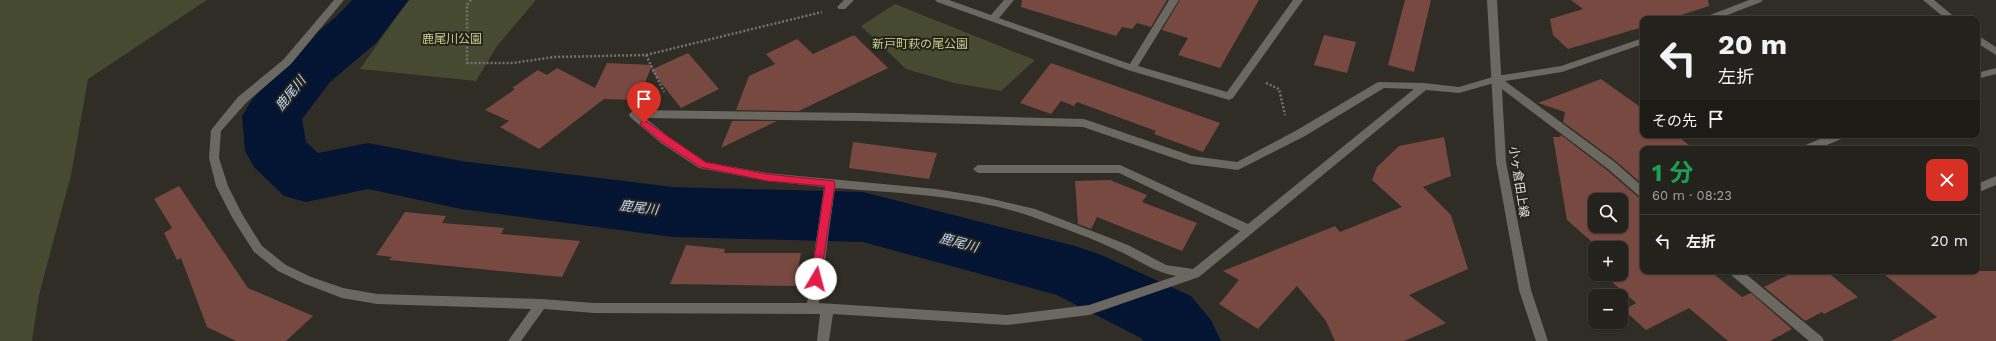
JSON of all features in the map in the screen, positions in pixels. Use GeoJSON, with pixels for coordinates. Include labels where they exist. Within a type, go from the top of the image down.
{"type":"FeatureCollection","features":[{"type":"Feature","properties":{"kind":"street"},"geometry":{"type":"LineString","coordinates":[[339,0],[287,62],[242,100],[216,130],[214,158],[222,186],[237,216],[258,249],[282,268],[342,293],[377,299],[541,304],[594,308],[812,308],[1007,320],[1089,310],[1195,274],[1424,86]]}},
{"type":"Feature","properties":{"kind":"street"},"geometry":{"type":"LineString","coordinates":[[842,7],[849,0]]}},
{"type":"Feature","properties":{"kind":"street"},"geometry":{"type":"LineString","coordinates":[[940,0],[1132,68],[1230,96],[1244,73],[1298,0]]}},
{"type":"Feature","properties":{"kind":"street"},"geometry":{"type":"LineString","coordinates":[[994,18],[1009,0]]}},
{"type":"Feature","properties":{"kind":"street"},"geometry":{"type":"LineString","coordinates":[[1132,68],[1174,0]]}},
{"type":"Feature","properties":{"kind":"street","name":"小ヶ倉田上線"},"geometry":{"type":"LineString","coordinates":[[1492,0],[1501,162],[1525,290],[1542,341]]}},
{"type":"Feature","properties":{"kind":"street"},"geometry":{"type":"LineString","coordinates":[[1716,16],[1758,0]]}},
{"type":"Feature","properties":{"kind":"street"},"geometry":{"type":"LineString","coordinates":[[1928,0],[1948,16]]}},
{"type":"Feature","properties":{"kind":"street"},"geometry":{"type":"LineString","coordinates":[[1980,40],[1996,52]]}},
{"type":"Feature","properties":{"kind":"street"},"geometry":{"type":"LineString","coordinates":[[1195,274],[1164,269],[1124,248],[1031,212],[984,201],[936,193],[767,177],[703,165],[665,140],[634,114],[859,117],[1084,123],[1191,160],[1238,166],[1302,133],[1382,84],[1424,86],[1459,90],[1496,79],[1562,69],[1640,42]]}},
{"type":"Feature","properties":{"kind":"street"},"geometry":{"type":"LineString","coordinates":[[1980,75],[1996,71]]}},
{"type":"Feature","properties":{"kind":"street"},"geometry":{"type":"LineString","coordinates":[[1496,79],[1612,166],[1640,190]]}},
{"type":"Feature","properties":{"kind":"street"},"geometry":{"type":"LineString","coordinates":[[1814,146],[1833,138]]}},
{"type":"Feature","properties":{"kind":"street"},"geometry":{"type":"LineString","coordinates":[[978,169],[1120,169],[1249,230]]}},
{"type":"Feature","properties":{"kind":"street"},"geometry":{"type":"LineString","coordinates":[[1980,188],[1996,180]]}},
{"type":"Feature","properties":{"kind":"street"},"geometry":{"type":"LineString","coordinates":[[812,308],[830,184]]}},
{"type":"Feature","properties":{"kind":"street"},"geometry":{"type":"LineString","coordinates":[[1738,274],[1818,341]]}},
{"type":"Feature","properties":{"kind":"street"},"geometry":{"type":"LineString","coordinates":[[514,341],[541,304]]}},
{"type":"Feature","properties":{"kind":"street"},"geometry":{"type":"LineString","coordinates":[[823,341],[827,309]]}},
{"type":"Feature","properties":{"kind":"path"},"geometry":{"type":"LineString","coordinates":[[470,0],[467,5],[467,63],[513,63],[554,57],[646,55],[842,7]]}},
{"type":"Feature","properties":{"kind":"path"},"geometry":{"type":"LineString","coordinates":[[646,55],[675,115]]}},
{"type":"Feature","properties":{"kind":"path"},"geometry":{"type":"LineString","coordinates":[[1244,73],[1279,89],[1284,113],[1302,133]]}},
{"type":"Feature","properties":{"kind":"green space"},"geometry":{"type":"Polygon","coordinates":[[[0,0],[207,0],[88,79],[71,175],[39,295],[32,341],[0,341],[0,0]]]}},
{"type":"Feature","properties":{"kind":"green space","name":"鹿尾川公園"},"geometry":{"type":"Polygon","coordinates":[[[408,0],[536,0],[497,46],[476,81],[360,69],[408,0]]]}},
{"type":"Feature","properties":{"kind":"green space","name":"新戸町萩の尾公園"},"geometry":{"type":"Polygon","coordinates":[[[895,4],[1035,60],[1001,91],[954,83],[906,69],[861,26],[895,4]]]}},
{"type":"Feature","properties":{"kind":"building"},"geometry":{"type":"Polygon","coordinates":[[[1022,0],[1167,0],[1151,27],[1137,23],[1132,29],[1122,27],[1116,36],[1021,7],[1022,0]]]}},
{"type":"Feature","properties":{"kind":"building"},"geometry":{"type":"Polygon","coordinates":[[[1180,0],[1259,0],[1220,68],[1178,55],[1188,38],[1162,30],[1180,0]]]}},
{"type":"Feature","properties":{"kind":"building"},"geometry":{"type":"Polygon","coordinates":[[[1405,0],[1431,0],[1414,72],[1388,65],[1405,0]]]}},
{"type":"Feature","properties":{"kind":"building"},"geometry":{"type":"Polygon","coordinates":[[[1571,0],[1708,0],[1709,6],[1678,16],[1640,16],[1640,28],[1568,49],[1553,35],[1550,19],[1583,9],[1571,0]]]}},
{"type":"Feature","properties":{"kind":"building"},"geometry":{"type":"Polygon","coordinates":[[[854,35],[888,68],[799,111],[736,110],[749,76],[775,64],[766,54],[797,39],[813,54],[854,35]]]}},
{"type":"Feature","properties":{"kind":"building"},"geometry":{"type":"Polygon","coordinates":[[[1324,35],[1356,42],[1347,73],[1314,65],[1324,35]]]}},
{"type":"Feature","properties":{"kind":"building"},"geometry":{"type":"Polygon","coordinates":[[[688,53],[719,89],[681,108],[651,70],[688,53]]]}},
{"type":"Feature","properties":{"kind":"building"},"geometry":{"type":"Polygon","coordinates":[[[607,63],[652,65],[638,100],[604,99],[539,149],[500,127],[509,121],[485,110],[515,89],[512,88],[538,70],[547,75],[557,68],[595,88],[607,63]]]}},
{"type":"Feature","properties":{"kind":"building"},"geometry":{"type":"Polygon","coordinates":[[[1051,63],[1220,123],[1203,152],[1154,134],[1156,131],[1077,102],[1074,106],[1061,101],[1051,114],[1020,103],[1051,63]]]}},
{"type":"Feature","properties":{"kind":"building"},"geometry":{"type":"Polygon","coordinates":[[[1601,79],[1640,107],[1640,138],[1680,138],[1690,146],[1640,146],[1640,182],[1617,162],[1563,122],[1565,112],[1538,103],[1601,79]]]}},
{"type":"Feature","properties":{"kind":"building"},"geometry":{"type":"Polygon","coordinates":[[[732,121],[777,121],[721,148],[732,121]]]}},
{"type":"Feature","properties":{"kind":"building"},"geometry":{"type":"Polygon","coordinates":[[[1561,135],[1640,197],[1640,274],[1714,274],[1742,297],[1751,293],[1792,329],[1770,341],[1728,341],[1689,308],[1646,330],[1628,314],[1628,308],[1636,303],[1628,296],[1628,289],[1620,289],[1611,281],[1628,281],[1628,241],[1591,241],[1567,220],[1553,137],[1560,137],[1561,135]]]}},
{"type":"Feature","properties":{"kind":"building"},"geometry":{"type":"Polygon","coordinates":[[[1444,137],[1451,176],[1423,187],[1451,215],[1468,269],[1409,295],[1446,323],[1404,341],[1335,341],[1326,321],[1297,286],[1258,329],[1219,304],[1239,280],[1223,271],[1335,226],[1340,232],[1402,207],[1372,180],[1377,167],[1399,146],[1444,137]]]}},
{"type":"Feature","properties":{"kind":"building"},"geometry":{"type":"Polygon","coordinates":[[[853,142],[937,153],[929,179],[849,168],[853,142]]]}},
{"type":"Feature","properties":{"kind":"building"},"geometry":{"type":"Polygon","coordinates":[[[1110,180],[1147,195],[1142,202],[1197,223],[1182,251],[1097,217],[1091,229],[1078,224],[1075,181],[1110,180]]]}},
{"type":"Feature","properties":{"kind":"building"},"geometry":{"type":"Polygon","coordinates":[[[179,186],[248,288],[313,316],[286,341],[236,341],[207,327],[181,258],[177,260],[164,233],[172,228],[154,199],[179,186]]]}},
{"type":"Feature","properties":{"kind":"building"},"geometry":{"type":"Polygon","coordinates":[[[405,212],[446,216],[442,223],[504,228],[501,234],[580,241],[562,277],[389,260],[392,257],[376,255],[405,212]]]}},
{"type":"Feature","properties":{"kind":"building"},"geometry":{"type":"Polygon","coordinates":[[[686,245],[725,249],[724,253],[801,253],[795,286],[670,284],[686,245]]]}},
{"type":"Feature","properties":{"kind":"building"},"geometry":{"type":"Polygon","coordinates":[[[1980,271],[1996,271],[1996,341],[1891,341],[1937,317],[1884,274],[1980,274],[1980,271]]]}},
{"type":"Feature","properties":{"kind":"building"},"geometry":{"type":"Polygon","coordinates":[[[1790,274],[1830,274],[1858,297],[1824,314],[1822,312],[1805,321],[1764,287],[1790,274]]]}},
{"type":"Feature","properties":{"kind":"waterway","name":"鹿尾川"},"geometry":{"type":"LineString","coordinates":[[382,0],[356,30],[310,68],[272,116],[276,151],[306,179],[368,166],[461,185],[673,212],[863,217],[1075,273],[1166,317],[1185,341]]}},
{"type":"Feature","properties":{"kind":"route"},"geometry":{"type":"LineString","coordinates":[[644,123],[665,140],[703,165],[767,177],[830,184],[816,279]]}}]}
